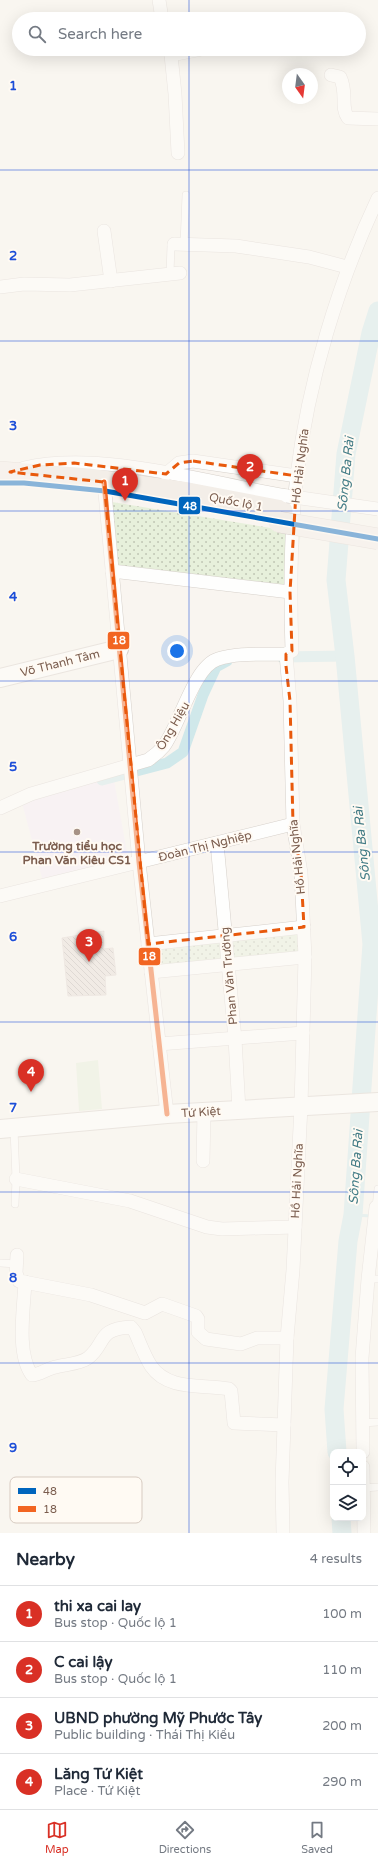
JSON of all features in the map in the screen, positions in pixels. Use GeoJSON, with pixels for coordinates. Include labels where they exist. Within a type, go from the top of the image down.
{"type":"FeatureCollection","features":[{"type":"Feature","properties":{"kind":"main road","name":"Quốc lộ 1"},"geometry":{"type":"LineString","coordinates":[[3,475],[24,483],[188,493],[283,510]]}},
{"type":"Feature","properties":{"kind":"main road"},"geometry":{"type":"LineString","coordinates":[[283,510],[378,526]]}},
{"type":"Feature","properties":{"kind":"main road"},"geometry":{"type":"LineString","coordinates":[[283,510],[378,539]]}},
{"type":"Feature","properties":{"kind":"street"},"geometry":{"type":"LineString","coordinates":[[159,0],[161,12]]}},
{"type":"Feature","properties":{"kind":"street"},"geometry":{"type":"LineString","coordinates":[[170,56],[175,94],[178,154]]}},
{"type":"Feature","properties":{"kind":"street"},"geometry":{"type":"LineString","coordinates":[[331,75],[340,77],[344,84],[344,113],[348,118],[378,119]]}},
{"type":"Feature","properties":{"kind":"street","name":"Hồ Hải Nghĩa"},"geometry":{"type":"LineString","coordinates":[[283,1533],[282,1482],[287,1338],[295,1227],[301,1106],[305,957],[301,873],[293,824],[290,701],[286,660],[292,651],[290,592],[297,476],[308,408],[319,361],[348,267],[378,198]]}},
{"type":"Feature","properties":{"kind":"street"},"geometry":{"type":"LineString","coordinates":[[104,231],[111,281]]}},
{"type":"Feature","properties":{"kind":"street"},"geometry":{"type":"LineString","coordinates":[[179,244],[236,246],[309,257],[348,267]]}},
{"type":"Feature","properties":{"kind":"street"},"geometry":{"type":"LineString","coordinates":[[0,287],[24,284],[70,285],[175,274]]}},
{"type":"Feature","properties":{"kind":"street"},"geometry":{"type":"LineString","coordinates":[[166,474],[179,463],[193,461],[297,476]]}},
{"type":"Feature","properties":{"kind":"street"},"geometry":{"type":"LineString","coordinates":[[3,475],[40,465],[74,463],[124,467],[166,474],[283,510],[378,509]]}},
{"type":"Feature","properties":{"kind":"street"},"geometry":{"type":"LineString","coordinates":[[104,487],[139,862],[167,1114]]}},
{"type":"Feature","properties":{"kind":"street"},"geometry":{"type":"LineString","coordinates":[[112,571],[290,592]]}},
{"type":"Feature","properties":{"kind":"street","name":"Võ Thanh Tâm"},"geometry":{"type":"LineString","coordinates":[[0,678],[119,649]]}},
{"type":"Feature","properties":{"kind":"street","name":"Ông Hiệu"},"geometry":{"type":"LineString","coordinates":[[0,808],[31,794],[130,767],[148,760],[158,753],[164,745],[179,719],[200,673],[207,664],[224,657],[286,660]]}},
{"type":"Feature","properties":{"kind":"street","name":"Đoàn Thị Nghiệp"},"geometry":{"type":"LineString","coordinates":[[0,896],[293,824]]}},
{"type":"Feature","properties":{"kind":"street","name":"Phan Văn Trường"},"geometry":{"type":"LineString","coordinates":[[217,843],[235,1039],[239,1110]]}},
{"type":"Feature","properties":{"kind":"street"},"geometry":{"type":"LineString","coordinates":[[148,944],[304,928]]}},
{"type":"Feature","properties":{"kind":"street"},"geometry":{"type":"LineString","coordinates":[[152,972],[305,957]]}},
{"type":"Feature","properties":{"kind":"street"},"geometry":{"type":"LineString","coordinates":[[159,1044],[303,1033]]}},
{"type":"Feature","properties":{"kind":"street","name":"Tứ Kiệt"},"geometry":{"type":"LineString","coordinates":[[7,1128],[167,1114],[378,1102]]}},
{"type":"Feature","properties":{"kind":"street"},"geometry":{"type":"LineString","coordinates":[[203,1161],[204,1112]]}},
{"type":"Feature","properties":{"kind":"street"},"geometry":{"type":"LineString","coordinates":[[16,1179],[130,1201],[207,1227],[295,1227]]}},
{"type":"Feature","properties":{"kind":"street"},"geometry":{"type":"LineString","coordinates":[[363,1449],[362,1358],[373,1279],[376,1207]]}},
{"type":"Feature","properties":{"kind":"street"},"geometry":{"type":"LineString","coordinates":[[17,1260],[17,1278],[20,1281],[91,1296],[145,1313],[156,1306],[166,1304],[196,1316],[198,1319],[198,1332],[206,1339],[241,1344],[257,1338],[287,1338]]}},
{"type":"Feature","properties":{"kind":"street"},"geometry":{"type":"LineString","coordinates":[[25,1282],[23,1345],[25,1361],[32,1375],[86,1359],[96,1349],[102,1338],[109,1332],[131,1327],[135,1332],[151,1366],[167,1380],[173,1383],[229,1389],[231,1391],[234,1423],[284,1425]]}},
{"type":"Feature","properties":{"kind":"street"},"geometry":{"type":"LineString","coordinates":[[364,1521],[364,1533]]}},
{"type":"Feature","properties":{"kind":"lane"},"geometry":{"type":"LineString","coordinates":[[175,274],[170,251],[171,246],[179,244],[186,195]]}},
{"type":"Feature","properties":{"kind":"lane"},"geometry":{"type":"LineString","coordinates":[[7,1128],[16,1179],[15,1204]]}},
{"type":"Feature","properties":{"kind":"lane"},"geometry":{"type":"LineString","coordinates":[[376,1207],[378,1189]]}},
{"type":"Feature","properties":{"kind":"lane"},"geometry":{"type":"LineString","coordinates":[[0,1263],[17,1260]]}},
{"type":"Feature","properties":{"kind":"lane"},"geometry":{"type":"LineString","coordinates":[[362,1423],[378,1422]]}},
{"type":"Feature","properties":{"kind":"lane"},"geometry":{"type":"LineString","coordinates":[[366,1488],[378,1487]]}},
{"type":"Feature","properties":{"kind":"highlighted area"},"geometry":{"type":"Polygon","coordinates":[[[193,461],[297,476],[290,592],[292,651],[286,654],[286,666],[290,701],[293,824],[301,873],[304,927],[148,944],[104,482],[10,472],[40,465],[74,463],[166,474],[179,463],[193,461]]]}},
{"type":"Feature","properties":{"kind":"shaded area","name":"Trường tiểu học Phan Văn Kiêu CS1"},"geometry":{"type":"Polygon","coordinates":[[[112,769],[129,864],[44,885],[21,799],[112,769]]]}},
{"type":"Feature","properties":{"kind":"green space"},"geometry":{"type":"Polygon","coordinates":[[[106,501],[301,533],[292,590],[112,564],[106,501]]]}},
{"type":"Feature","properties":{"kind":"green space"},"geometry":{"type":"Polygon","coordinates":[[[304,927],[305,957],[151,972],[148,944],[304,927]]]}},
{"type":"Feature","properties":{"kind":"green space"},"geometry":{"type":"Polygon","coordinates":[[[98,1060],[102,1109],[79,1111],[76,1063],[98,1060]]]}},
{"type":"Feature","properties":{"kind":"building"},"geometry":{"type":"Polygon","coordinates":[[[104,931],[103,949],[113,948],[116,975],[105,976],[106,995],[68,996],[62,938],[104,931]]]}},
{"type":"Feature","properties":{"kind":"waterway","name":"Sông Ba Rài"},"geometry":{"type":"LineString","coordinates":[[337,1449],[334,1409],[348,1241],[353,1215],[372,944],[345,656],[336,580],[346,454],[371,333],[378,311]]}},
{"type":"Feature","properties":{"kind":"waterway"},"geometry":{"type":"LineString","coordinates":[[282,657],[345,656]]}},
{"type":"Feature","properties":{"kind":"waterway"},"geometry":{"type":"LineString","coordinates":[[102,780],[167,763],[183,752],[203,695],[216,667],[227,661]]}},
{"type":"Feature","properties":{"kind":"waterway"},"geometry":{"type":"LineString","coordinates":[[353,1215],[372,1216]]}},
{"type":"Feature","properties":{"kind":"waterway","name":"Sông Ba Rài"},"geometry":{"type":"LineString","coordinates":[[341,1521],[342,1533]]}},
{"type":"Feature","properties":{"kind":"transit line","name":"18"},"geometry":{"type":"LineString","coordinates":[[104,482],[139,862],[167,1114]]}},
{"type":"Feature","properties":{"kind":"transit line","name":"48"},"geometry":{"type":"LineString","coordinates":[[0,483],[24,483],[105,491],[378,539]]}},
{"type":"Feature","properties":{"kind":"place","name":"C cai lậy"},"geometry":{"type":"Point","coordinates":[250,487]}},
{"type":"Feature","properties":{"kind":"place","name":"thi xa cai lay"},"geometry":{"type":"Point","coordinates":[125,501]}},
{"type":"Feature","properties":{"kind":"place","name":"Trường tiểu học Phan Văn Kiêu CS1"},"geometry":{"type":"Point","coordinates":[77,832]}},
{"type":"Feature","properties":{"kind":"place","name":"UBND phường Mỹ Phước Tây"},"geometry":{"type":"Point","coordinates":[89,962]}},
{"type":"Feature","properties":{"kind":"place","name":"Lăng Tứ Kiệt"},"geometry":{"type":"Point","coordinates":[31,1092]}}]}
